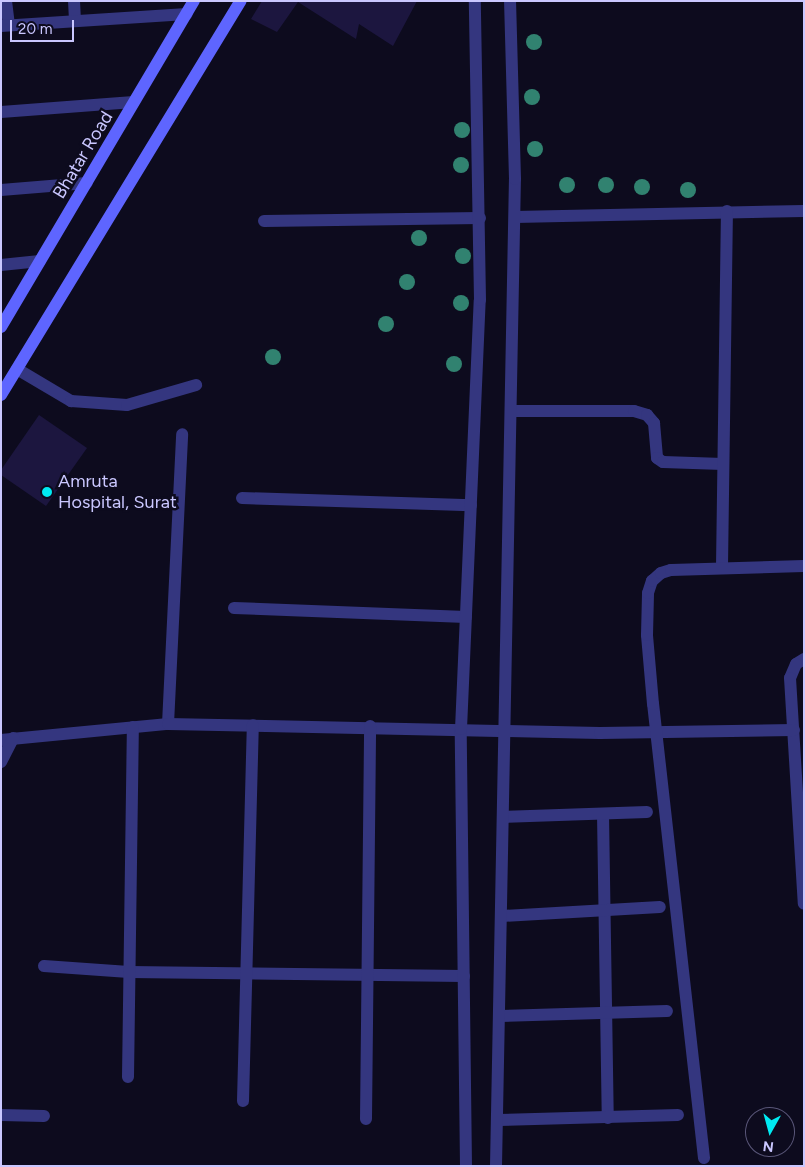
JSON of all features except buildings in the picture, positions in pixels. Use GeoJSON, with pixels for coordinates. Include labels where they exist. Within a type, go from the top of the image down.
{"type":"FeatureCollection","features":[{"type":"Feature","properties":{"kind":"main road","name":"Bhatar Road"},"geometry":{"type":"LineString","coordinates":[[1,327],[194,1]]}},
{"type":"Feature","properties":{"kind":"main road"},"geometry":{"type":"LineString","coordinates":[[1,395],[240,1]]}},
{"type":"Feature","properties":{"kind":"street"},"geometry":{"type":"LineString","coordinates":[[6,1],[5,25],[187,14]]}},
{"type":"Feature","properties":{"kind":"street"},"geometry":{"type":"LineString","coordinates":[[74,1],[75,20]]}},
{"type":"Feature","properties":{"kind":"street"},"geometry":{"type":"LineString","coordinates":[[466,1166],[461,729],[480,300],[475,1]]}},
{"type":"Feature","properties":{"kind":"street"},"geometry":{"type":"LineString","coordinates":[[496,1166],[515,217],[510,1]]}},
{"type":"Feature","properties":{"kind":"street"},"geometry":{"type":"LineString","coordinates":[[1,112],[134,102]]}},
{"type":"Feature","properties":{"kind":"street"},"geometry":{"type":"LineString","coordinates":[[1,190],[87,182]]}},
{"type":"Feature","properties":{"kind":"street"},"geometry":{"type":"LineString","coordinates":[[515,217],[727,211],[804,211]]}},
{"type":"Feature","properties":{"kind":"street"},"geometry":{"type":"LineString","coordinates":[[722,566],[727,211]]}},
{"type":"Feature","properties":{"kind":"street"},"geometry":{"type":"LineString","coordinates":[[264,221],[480,218]]}},
{"type":"Feature","properties":{"kind":"street"},"geometry":{"type":"LineString","coordinates":[[1,265],[40,261]]}},
{"type":"Feature","properties":{"kind":"street"},"geometry":{"type":"LineString","coordinates":[[17,368],[71,401],[127,405],[196,385]]}},
{"type":"Feature","properties":{"kind":"street"},"geometry":{"type":"LineString","coordinates":[[512,411],[634,411],[647,415],[654,423],[657,458],[663,462],[723,464]]}},
{"type":"Feature","properties":{"kind":"street"},"geometry":{"type":"LineString","coordinates":[[168,724],[182,434]]}},
{"type":"Feature","properties":{"kind":"street"},"geometry":{"type":"LineString","coordinates":[[242,498],[471,505]]}},
{"type":"Feature","properties":{"kind":"street"},"geometry":{"type":"LineString","coordinates":[[704,1158],[646,612],[652,581],[661,573],[671,570],[722,566],[804,566]]}},
{"type":"Feature","properties":{"kind":"street"},"geometry":{"type":"LineString","coordinates":[[234,608],[466,618]]}},
{"type":"Feature","properties":{"kind":"street"},"geometry":{"type":"LineString","coordinates":[[804,659],[796,664],[790,678],[804,904]]}},
{"type":"Feature","properties":{"kind":"street"},"geometry":{"type":"LineString","coordinates":[[1,762],[7,739],[168,724],[370,726],[506,732],[794,730]]}},
{"type":"Feature","properties":{"kind":"street"},"geometry":{"type":"LineString","coordinates":[[243,1101],[253,725]]}},
{"type":"Feature","properties":{"kind":"street"},"geometry":{"type":"LineString","coordinates":[[366,1119],[370,726]]}},
{"type":"Feature","properties":{"kind":"street"},"geometry":{"type":"LineString","coordinates":[[128,1077],[133,727]]}},
{"type":"Feature","properties":{"kind":"street"},"geometry":{"type":"LineString","coordinates":[[504,817],[647,812]]}},
{"type":"Feature","properties":{"kind":"street"},"geometry":{"type":"LineString","coordinates":[[603,814],[608,1118]]}},
{"type":"Feature","properties":{"kind":"street"},"geometry":{"type":"LineString","coordinates":[[502,916],[660,907]]}},
{"type":"Feature","properties":{"kind":"street"},"geometry":{"type":"LineString","coordinates":[[44,966],[129,972],[464,976]]}},
{"type":"Feature","properties":{"kind":"street"},"geometry":{"type":"LineString","coordinates":[[500,1016],[667,1011]]}},
{"type":"Feature","properties":{"kind":"street"},"geometry":{"type":"LineString","coordinates":[[1,1115],[44,1116]]}},
{"type":"Feature","properties":{"kind":"street"},"geometry":{"type":"LineString","coordinates":[[498,1120],[678,1115]]}},
{"type":"Feature","properties":{"kind":"place","name":"Amruta Hospital, Surat"},"geometry":{"type":"Point","coordinates":[47,492]}}]}
